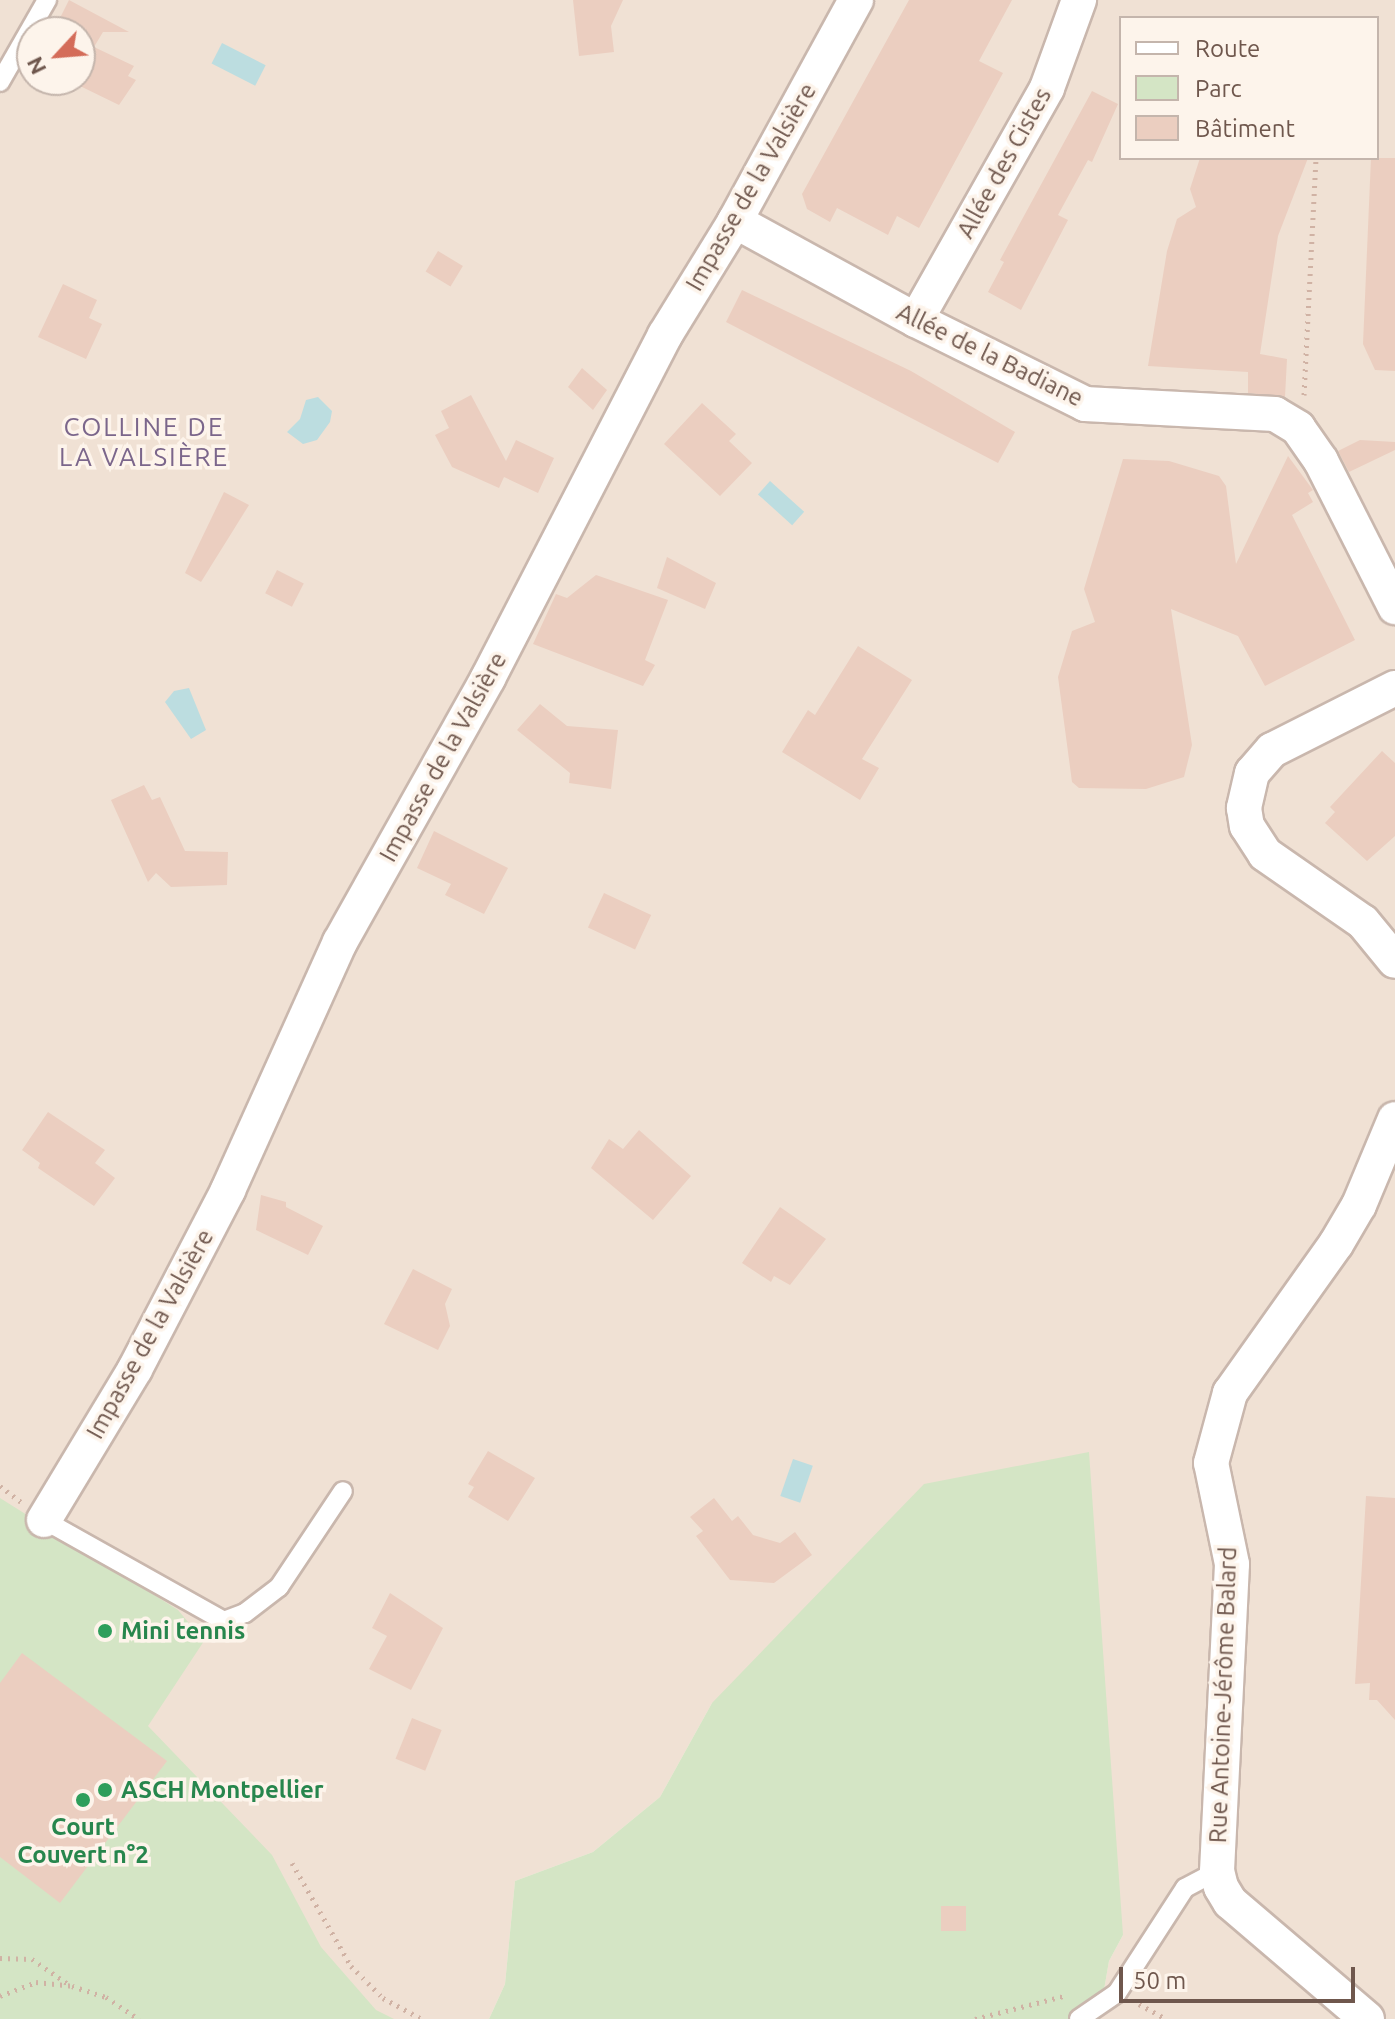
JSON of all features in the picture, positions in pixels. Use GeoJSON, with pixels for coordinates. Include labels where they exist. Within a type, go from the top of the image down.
{"type":"FeatureCollection","features":[{"type":"Feature","properties":{"kind":"street","name":"Impasse de la Valsière"},"geometry":{"type":"LineString","coordinates":[[44,1520],[135,1369],[221,1204],[340,942],[488,678],[665,335],[735,221],[856,0]]}},
{"type":"Feature","properties":{"kind":"street","name":"Allée des Cistes"},"geometry":{"type":"LineString","coordinates":[[916,320],[1047,88],[1079,0]]}},
{"type":"Feature","properties":{"kind":"street","name":"Allée de la Badiane"},"geometry":{"type":"LineString","coordinates":[[735,221],[916,320],[1085,404],[1249,410],[1275,414],[1298,428]]}},
{"type":"Feature","properties":{"kind":"street"},"geometry":{"type":"LineString","coordinates":[[1298,428],[1321,461],[1395,607]]}},
{"type":"Feature","properties":{"kind":"street"},"geometry":{"type":"LineString","coordinates":[[1390,943],[1265,854],[1247,826],[1244,808],[1252,773],[1272,750],[1395,688]]}},
{"type":"Feature","properties":{"kind":"street","name":"Rue Antoine-Jérôme Balard"},"geometry":{"type":"LineString","coordinates":[[1367,2019],[1230,1902],[1217,1871],[1232,1564],[1211,1480],[1212,1445],[1240,1374],[1336,1244],[1393,1133]]}},
{"type":"Feature","properties":{"kind":"lane"},"geometry":{"type":"LineString","coordinates":[[0,82],[47,0]]}},
{"type":"Feature","properties":{"kind":"lane"},"geometry":{"type":"LineString","coordinates":[[44,1520],[224,1621],[245,1613],[279,1587],[343,1491]]}},
{"type":"Feature","properties":{"kind":"lane"},"geometry":{"type":"LineString","coordinates":[[1079,2019],[1117,1993],[1185,1888],[1217,1871]]}},
{"type":"Feature","properties":{"kind":"path"},"geometry":{"type":"LineString","coordinates":[[1298,428],[1316,160]]}},
{"type":"Feature","properties":{"kind":"path"},"geometry":{"type":"LineString","coordinates":[[292,1863],[351,1966],[383,1998],[422,2019]]}},
{"type":"Feature","properties":{"kind":"path"},"geometry":{"type":"LineString","coordinates":[[0,1958],[32,1959],[72,1986]]}},
{"type":"Feature","properties":{"kind":"path"},"geometry":{"type":"LineString","coordinates":[[0,1996],[36,1982],[72,1986],[106,1997],[139,2019]]}},
{"type":"Feature","properties":{"kind":"path"},"geometry":{"type":"LineString","coordinates":[[975,2019],[1072,1994],[1117,1993]]}},
{"type":"Feature","properties":{"kind":"shaded area"},"geometry":{"type":"Polygon","coordinates":[[[0,0],[1395,0],[1395,2019],[1099,2019],[1109,1961],[1123,1935],[712,1703],[660,1797],[593,1852],[515,1881],[505,1984],[489,2019],[0,2019],[0,0]]]}},
{"type":"Feature","properties":{"kind":"green space"},"geometry":{"type":"Polygon","coordinates":[[[1089,1452],[1123,1935],[1109,1961],[1099,2019],[489,2019],[505,1984],[515,1881],[593,1852],[660,1797],[712,1703],[924,1484],[1089,1452]]]}},
{"type":"Feature","properties":{"kind":"green space","name":"ASCH Montpellier"},"geometry":{"type":"Polygon","coordinates":[[[0,1498],[178,1610],[204,1641],[148,1726],[272,1855],[321,1947],[376,2010],[394,2019],[0,2019],[0,1498]]]}},
{"type":"Feature","properties":{"kind":"water"},"geometry":{"type":"Polygon","coordinates":[[[222,43],[266,65],[255,86],[212,63],[222,43]]]}},
{"type":"Feature","properties":{"kind":"water"},"geometry":{"type":"Polygon","coordinates":[[[318,397],[332,411],[330,422],[317,440],[303,444],[287,432],[300,419],[306,400],[318,397]]]}},
{"type":"Feature","properties":{"kind":"water"},"geometry":{"type":"Polygon","coordinates":[[[770,481],[804,512],[792,525],[758,494],[770,481]]]}},
{"type":"Feature","properties":{"kind":"water"},"geometry":{"type":"Polygon","coordinates":[[[189,688],[206,730],[191,739],[165,702],[174,691],[189,688]]]}},
{"type":"Feature","properties":{"kind":"water"},"geometry":{"type":"Polygon","coordinates":[[[793,1459],[813,1466],[800,1503],[780,1496],[793,1459]]]}},
{"type":"Feature","properties":{"kind":"building"},"geometry":{"type":"Polygon","coordinates":[[[69,0],[129,32],[103,32],[96,44],[96,16],[61,16],[69,0]]]}},
{"type":"Feature","properties":{"kind":"building"},"geometry":{"type":"Polygon","coordinates":[[[573,0],[623,0],[611,26],[614,52],[579,56],[573,0]]]}},
{"type":"Feature","properties":{"kind":"building"},"geometry":{"type":"Polygon","coordinates":[[[909,0],[1012,0],[979,61],[1003,73],[919,228],[897,216],[888,235],[837,208],[830,222],[807,209],[802,194],[909,0]]]}},
{"type":"Feature","properties":{"kind":"building"},"geometry":{"type":"Polygon","coordinates":[[[96,48],[134,66],[128,76],[136,80],[119,105],[96,94],[96,48]]]}},
{"type":"Feature","properties":{"kind":"building"},"geometry":{"type":"Polygon","coordinates":[[[1092,91],[1118,104],[1092,162],[1088,160],[1058,215],[1068,220],[1021,310],[988,292],[1004,262],[1000,260],[1092,91]]]}},
{"type":"Feature","properties":{"kind":"building"},"geometry":{"type":"Polygon","coordinates":[[[1395,158],[1395,371],[1375,370],[1363,344],[1371,160],[1395,158]]]}},
{"type":"Feature","properties":{"kind":"building"},"geometry":{"type":"Polygon","coordinates":[[[1199,160],[1307,160],[1278,236],[1260,354],[1287,359],[1285,397],[1248,393],[1248,372],[1148,366],[1167,251],[1177,219],[1196,207],[1190,189],[1199,160]]]}},
{"type":"Feature","properties":{"kind":"building"},"geometry":{"type":"Polygon","coordinates":[[[438,251],[463,266],[450,287],[426,272],[438,251]]]}},
{"type":"Feature","properties":{"kind":"building"},"geometry":{"type":"Polygon","coordinates":[[[63,284],[97,300],[89,318],[102,324],[86,359],[38,337],[63,284]]]}},
{"type":"Feature","properties":{"kind":"building"},"geometry":{"type":"Polygon","coordinates":[[[742,290],[911,371],[1015,432],[998,463],[726,322],[742,290]]]}},
{"type":"Feature","properties":{"kind":"building"},"geometry":{"type":"Polygon","coordinates":[[[582,368],[607,390],[593,410],[568,387],[582,368]]]}},
{"type":"Feature","properties":{"kind":"building"},"geometry":{"type":"Polygon","coordinates":[[[471,395],[506,461],[516,440],[554,458],[538,493],[504,477],[499,488],[452,467],[435,435],[449,428],[441,411],[471,395]]]}},
{"type":"Feature","properties":{"kind":"building"},"geometry":{"type":"Polygon","coordinates":[[[702,403],[736,434],[729,441],[752,463],[720,496],[664,444],[702,403]]]}},
{"type":"Feature","properties":{"kind":"building"},"geometry":{"type":"Polygon","coordinates":[[[1360,440],[1395,442],[1395,450],[1349,472],[1338,451],[1360,440]]]}},
{"type":"Feature","properties":{"kind":"building"},"geometry":{"type":"Polygon","coordinates":[[[1288,456],[1313,490],[1308,493],[1313,502],[1292,515],[1355,640],[1265,686],[1238,636],[1171,609],[1192,745],[1184,777],[1146,789],[1079,788],[1072,782],[1058,677],[1072,631],[1095,622],[1084,589],[1123,459],[1169,461],[1219,476],[1226,486],[1236,564],[1288,456]]]}},
{"type":"Feature","properties":{"kind":"building"},"geometry":{"type":"Polygon","coordinates":[[[224,492],[249,505],[201,582],[185,573],[224,492]]]}},
{"type":"Feature","properties":{"kind":"building"},"geometry":{"type":"Polygon","coordinates":[[[667,557],[716,583],[705,609],[657,588],[667,557]]]}},
{"type":"Feature","properties":{"kind":"building"},"geometry":{"type":"Polygon","coordinates":[[[277,570],[304,584],[292,607],[265,593],[277,570]]]}},
{"type":"Feature","properties":{"kind":"building"},"geometry":{"type":"Polygon","coordinates":[[[596,575],[668,600],[645,660],[655,665],[643,686],[533,644],[556,594],[567,598],[596,575]]]}},
{"type":"Feature","properties":{"kind":"building"},"geometry":{"type":"Polygon","coordinates":[[[858,646],[912,680],[862,759],[879,768],[860,800],[782,752],[808,710],[815,715],[858,646]]]}},
{"type":"Feature","properties":{"kind":"building"},"geometry":{"type":"Polygon","coordinates":[[[540,704],[567,726],[618,730],[611,789],[569,783],[570,773],[517,730],[540,704]]]}},
{"type":"Feature","properties":{"kind":"building"},"geometry":{"type":"Polygon","coordinates":[[[1382,751],[1395,763],[1395,836],[1367,861],[1325,823],[1335,812],[1330,807],[1382,751]]]}},
{"type":"Feature","properties":{"kind":"building"},"geometry":{"type":"Polygon","coordinates":[[[144,785],[152,800],[160,797],[185,851],[228,852],[227,885],[171,887],[156,873],[148,882],[111,800],[144,785]]]}},
{"type":"Feature","properties":{"kind":"building"},"geometry":{"type":"Polygon","coordinates":[[[434,831],[508,868],[484,914],[445,895],[451,884],[417,868],[434,831]]]}},
{"type":"Feature","properties":{"kind":"building"},"geometry":{"type":"Polygon","coordinates":[[[604,893],[651,915],[635,949],[588,927],[604,893]]]}},
{"type":"Feature","properties":{"kind":"building"},"geometry":{"type":"Polygon","coordinates":[[[48,1112],[105,1150],[95,1163],[115,1178],[94,1206],[38,1168],[40,1163],[22,1150],[48,1112]]]}},
{"type":"Feature","properties":{"kind":"building"},"geometry":{"type":"Polygon","coordinates":[[[639,1130],[691,1176],[653,1220],[591,1168],[609,1139],[623,1149],[639,1130]]]}},
{"type":"Feature","properties":{"kind":"building"},"geometry":{"type":"Polygon","coordinates":[[[261,1195],[286,1202],[286,1207],[323,1226],[308,1255],[256,1230],[261,1195]]]}},
{"type":"Feature","properties":{"kind":"building"},"geometry":{"type":"Polygon","coordinates":[[[780,1207],[826,1239],[790,1285],[774,1276],[771,1282],[742,1263],[780,1207]]]}},
{"type":"Feature","properties":{"kind":"building"},"geometry":{"type":"Polygon","coordinates":[[[413,1269],[452,1289],[445,1304],[450,1326],[438,1350],[384,1324],[413,1269]]]}},
{"type":"Feature","properties":{"kind":"building"},"geometry":{"type":"Polygon","coordinates":[[[488,1451],[535,1478],[508,1521],[468,1497],[474,1487],[468,1484],[488,1451]]]}},
{"type":"Feature","properties":{"kind":"building"},"geometry":{"type":"Polygon","coordinates":[[[1366,1496],[1395,1498],[1395,1720],[1377,1700],[1369,1700],[1370,1683],[1355,1684],[1366,1496]]]}},
{"type":"Feature","properties":{"kind":"building"},"geometry":{"type":"Polygon","coordinates":[[[714,1498],[732,1521],[738,1516],[753,1535],[780,1543],[795,1532],[812,1555],[774,1583],[730,1580],[696,1536],[703,1531],[690,1517],[714,1498]]]}},
{"type":"Feature","properties":{"kind":"building"},"geometry":{"type":"Polygon","coordinates":[[[390,1593],[443,1628],[411,1690],[369,1669],[387,1636],[372,1628],[390,1593]]]}},
{"type":"Feature","properties":{"kind":"building","name":"Court Couvert n°2"},"geometry":{"type":"Polygon","coordinates":[[[22,1653],[167,1761],[60,1903],[0,1857],[0,1683],[22,1653]]]}},
{"type":"Feature","properties":{"kind":"building"},"geometry":{"type":"Polygon","coordinates":[[[412,1718],[442,1730],[425,1771],[396,1759],[412,1718]]]}},
{"type":"Feature","properties":{"kind":"building"},"geometry":{"type":"Polygon","coordinates":[[[941,1906],[966,1906],[966,1931],[941,1931],[941,1906]]]}},
{"type":"Feature","properties":{"kind":"place","name":"Mini tennis"},"geometry":{"type":"Point","coordinates":[105,1631]}},
{"type":"Feature","properties":{"kind":"place","name":"ASCH Montpellier"},"geometry":{"type":"Point","coordinates":[105,1790]}},
{"type":"Feature","properties":{"kind":"place","name":"Court Couvert n°2"},"geometry":{"type":"Point","coordinates":[83,1800]}},
{"type":"Feature","properties":{"kind":"district","name":"COLLINE DE LA VALSIÈRE"},"geometry":{"type":"Point","coordinates":[144,442]}}]}
